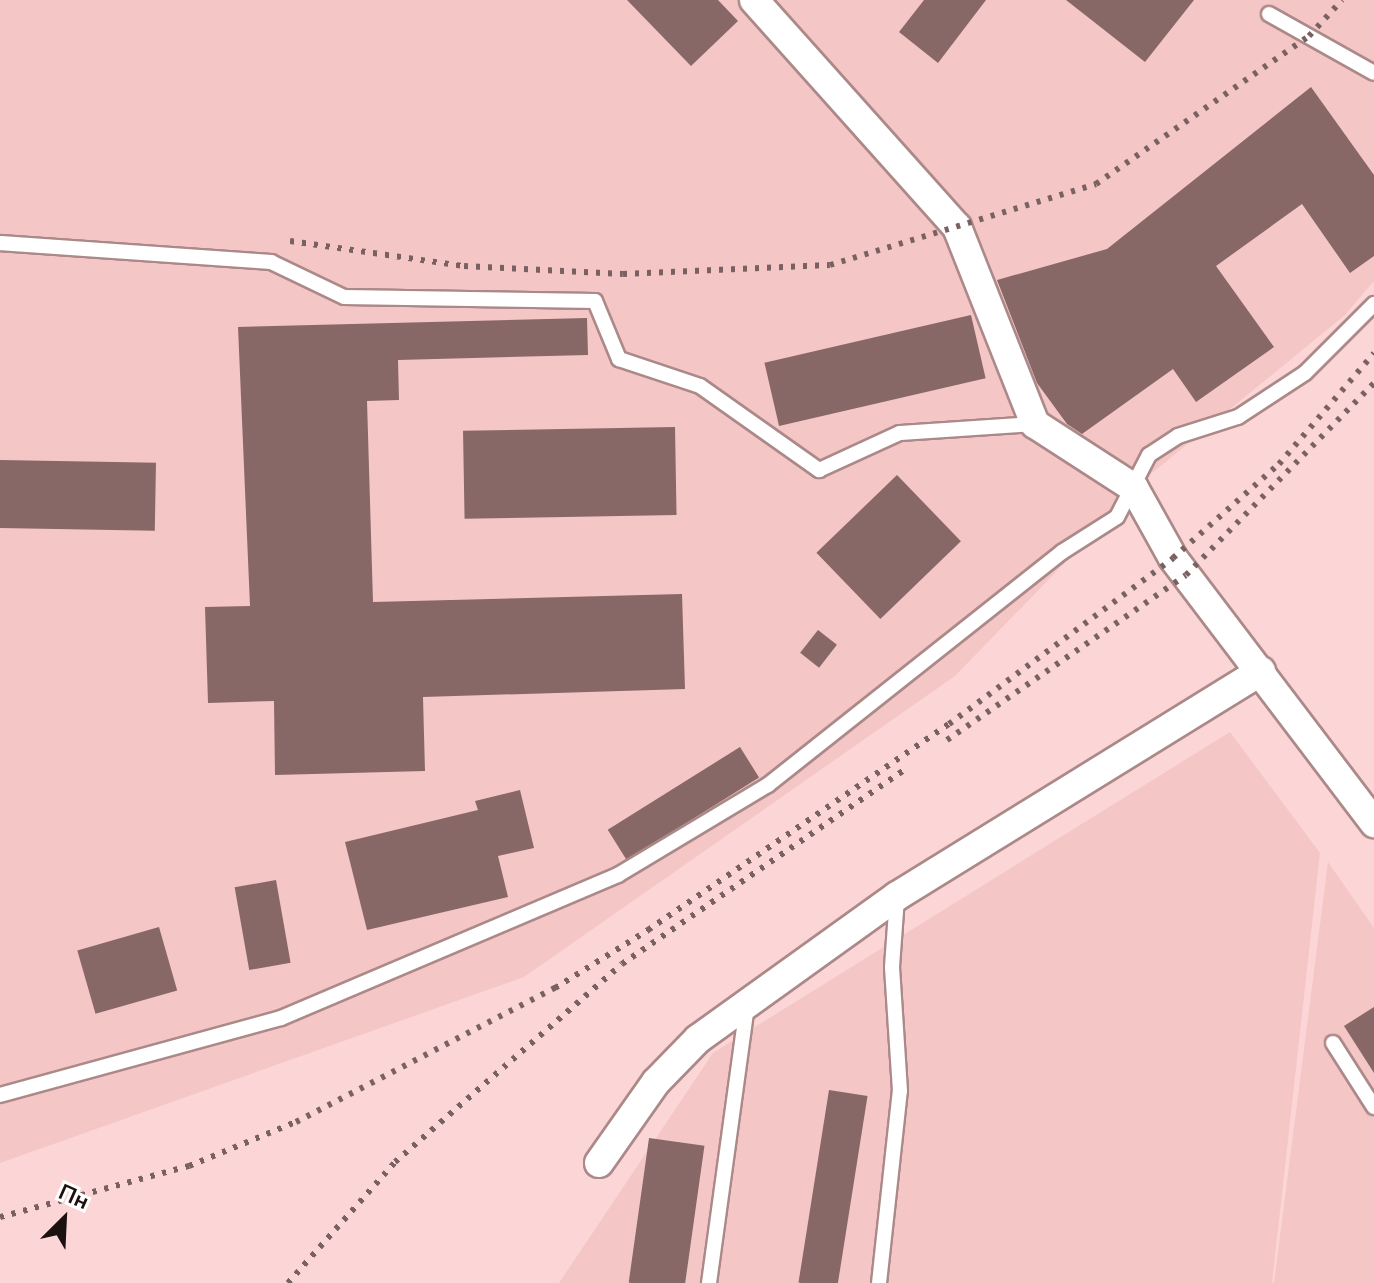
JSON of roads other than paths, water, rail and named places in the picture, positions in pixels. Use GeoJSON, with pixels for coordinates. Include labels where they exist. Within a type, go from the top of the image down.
{"type":"FeatureCollection","features":[{"type":"Feature","properties":{"kind":"street"},"geometry":{"type":"LineString","coordinates":[[754,0],[957,227],[1035,424],[1134,488],[1173,558],[1342,776],[1374,823]]}},
{"type":"Feature","properties":{"kind":"street"},"geometry":{"type":"LineString","coordinates":[[599,1163],[656,1082],[748,1003],[897,896],[1261,671]]}},
{"type":"Feature","properties":{"kind":"lane"},"geometry":{"type":"LineString","coordinates":[[1269,14],[1374,73]]}},
{"type":"Feature","properties":{"kind":"lane"},"geometry":{"type":"LineString","coordinates":[[0,243],[271,262],[344,297],[595,301],[619,359],[700,386],[819,470],[900,433],[1035,424]]}},
{"type":"Feature","properties":{"kind":"lane"},"geometry":{"type":"LineString","coordinates":[[0,1095],[281,1018],[618,875],[768,785],[1062,552],[1117,517],[1149,455],[1178,436],[1238,417],[1305,373],[1374,304]]}},
{"type":"Feature","properties":{"kind":"lane"},"geometry":{"type":"LineString","coordinates":[[879,1283],[900,1091],[892,967],[897,896]]}},
{"type":"Feature","properties":{"kind":"lane"},"geometry":{"type":"LineString","coordinates":[[709,1283],[748,1003]]}},
{"type":"Feature","properties":{"kind":"lane"},"geometry":{"type":"LineString","coordinates":[[1333,1043],[1374,1107]]}},
{"type":"Feature","properties":{"kind":"railway"},"geometry":{"type":"LineString","coordinates":[[290,241],[464,266],[623,274],[830,265],[1096,184],[1309,36],[1342,0]]}},
{"type":"Feature","properties":{"kind":"railway"},"geometry":{"type":"LineString","coordinates":[[0,1217],[189,1166],[296,1122],[555,988],[648,930],[949,724],[1173,558],[1279,464],[1374,353]]}},
{"type":"Feature","properties":{"kind":"railway"},"geometry":{"type":"LineString","coordinates":[[947,740],[1186,575],[1374,383]]}},
{"type":"Feature","properties":{"kind":"railway"},"geometry":{"type":"LineString","coordinates":[[288,1283],[395,1162],[622,964],[904,770]]}}]}
